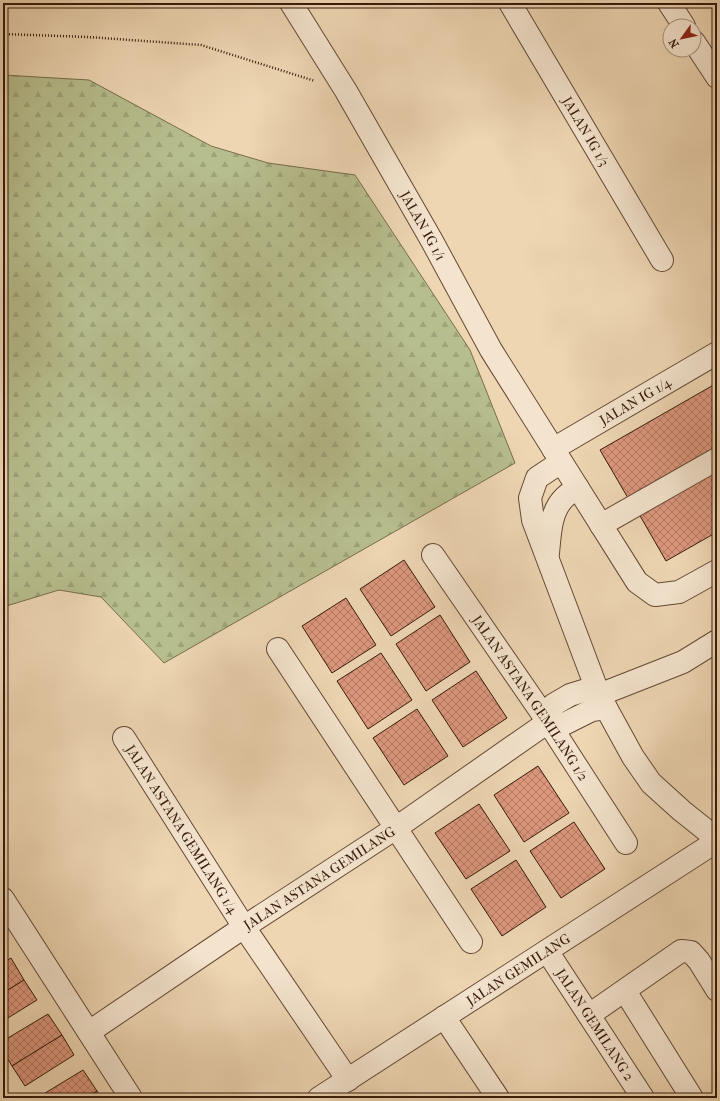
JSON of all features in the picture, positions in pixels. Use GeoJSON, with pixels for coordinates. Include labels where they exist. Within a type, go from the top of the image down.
{"type":"FeatureCollection","features":[{"type":"Feature","properties":{"kind":"street","name":"JALAN IG 1/1"},"geometry":{"type":"LineString","coordinates":[[291,3],[346,90],[492,350],[637,582],[655,594],[679,592],[717,571]]}},
{"type":"Feature","properties":{"kind":"street","name":"JALAN IG 1/3"},"geometry":{"type":"LineString","coordinates":[[510,3],[662,260]]}},
{"type":"Feature","properties":{"kind":"street"},"geometry":{"type":"LineString","coordinates":[[669,3],[679,18]]}},
{"type":"Feature","properties":{"kind":"street"},"geometry":{"type":"LineString","coordinates":[[702,54],[717,77]]}},
{"type":"Feature","properties":{"kind":"street","name":"JALAN IG 1/4"},"geometry":{"type":"LineString","coordinates":[[717,353],[557,456],[537,478],[530,498],[533,520],[601,697],[633,757],[651,783],[717,840]]}},
{"type":"Feature","properties":{"kind":"street"},"geometry":{"type":"LineString","coordinates":[[601,525],[717,459]]}},
{"type":"Feature","properties":{"kind":"street"},"geometry":{"type":"LineString","coordinates":[[547,556],[551,525],[556,508],[564,497],[578,488]]}},
{"type":"Feature","properties":{"kind":"street","name":"JALAN ASTANA GEMILANG 1/2"},"geometry":{"type":"LineString","coordinates":[[432,555],[548,722],[626,843]]}},
{"type":"Feature","properties":{"kind":"street"},"geometry":{"type":"LineString","coordinates":[[548,722],[564,724],[592,710],[601,697],[683,662],[717,641]]}},
{"type":"Feature","properties":{"kind":"street"},"geometry":{"type":"LineString","coordinates":[[278,649],[471,942]]}},
{"type":"Feature","properties":{"kind":"street","name":"JALAN ASTANA GEMILANG"},"geometry":{"type":"LineString","coordinates":[[89,1032],[244,927],[396,828],[548,722]]}},
{"type":"Feature","properties":{"kind":"street","name":"JALAN ASTANA GEMILANG 1/4"},"geometry":{"type":"LineString","coordinates":[[124,738],[244,927],[334,1091]]}},
{"type":"Feature","properties":{"kind":"street","name":"JALAN GEMILANG"},"geometry":{"type":"LineString","coordinates":[[334,1091],[444,1017],[717,840]]}},
{"type":"Feature","properties":{"kind":"street"},"geometry":{"type":"LineString","coordinates":[[3,899],[131,1098]]}},
{"type":"Feature","properties":{"kind":"street","name":"JALAN GEMILANG 2"},"geometry":{"type":"LineString","coordinates":[[547,951],[643,1098]]}},
{"type":"Feature","properties":{"kind":"street"},"geometry":{"type":"LineString","coordinates":[[589,1015],[681,951],[690,952],[699,961],[717,990]]}},
{"type":"Feature","properties":{"kind":"street"},"geometry":{"type":"LineString","coordinates":[[624,991],[692,1098]]}},
{"type":"Feature","properties":{"kind":"street"},"geometry":{"type":"LineString","coordinates":[[444,1017],[494,1096]]}},
{"type":"Feature","properties":{"kind":"path"},"geometry":{"type":"LineString","coordinates":[[3,34],[88,37],[201,45],[316,81]]}},
{"type":"Feature","properties":{"kind":"green space"},"geometry":{"type":"Polygon","coordinates":[[[3,75],[89,80],[211,146],[268,163],[355,175],[470,350],[515,463],[164,663],[101,597],[59,590],[3,607],[3,75]]]}},
{"type":"Feature","properties":{"kind":"building"},"geometry":{"type":"Polygon","coordinates":[[[717,383],[717,447],[628,498],[600,450],[717,383]]]}},
{"type":"Feature","properties":{"kind":"building"},"geometry":{"type":"Polygon","coordinates":[[[717,469],[717,532],[666,561],[639,514],[717,469]]]}},
{"type":"Feature","properties":{"kind":"building"},"geometry":{"type":"Polygon","coordinates":[[[404,560],[435,607],[391,636],[360,589],[404,560]]]}},
{"type":"Feature","properties":{"kind":"building"},"geometry":{"type":"Polygon","coordinates":[[[346,598],[376,645],[332,673],[302,626],[346,598]]]}},
{"type":"Feature","properties":{"kind":"building"},"geometry":{"type":"Polygon","coordinates":[[[440,615],[470,662],[426,691],[396,644],[440,615]]]}},
{"type":"Feature","properties":{"kind":"building"},"geometry":{"type":"Polygon","coordinates":[[[381,653],[412,700],[368,729],[337,681],[381,653]]]}},
{"type":"Feature","properties":{"kind":"building"},"geometry":{"type":"Polygon","coordinates":[[[476,671],[507,718],[463,747],[432,700],[476,671]]]}},
{"type":"Feature","properties":{"kind":"building"},"geometry":{"type":"Polygon","coordinates":[[[417,709],[448,756],[404,785],[373,738],[417,709]]]}},
{"type":"Feature","properties":{"kind":"building"},"geometry":{"type":"Polygon","coordinates":[[[538,766],[569,813],[524,842],[494,795],[538,766]]]}},
{"type":"Feature","properties":{"kind":"building"},"geometry":{"type":"Polygon","coordinates":[[[479,804],[510,851],[466,879],[435,833],[479,804]]]}},
{"type":"Feature","properties":{"kind":"building"},"geometry":{"type":"Polygon","coordinates":[[[574,822],[605,869],[561,898],[530,851],[574,822]]]}},
{"type":"Feature","properties":{"kind":"building"},"geometry":{"type":"Polygon","coordinates":[[[516,860],[546,907],[502,936],[471,889],[516,860]]]}},
{"type":"Feature","properties":{"kind":"building"},"geometry":{"type":"Polygon","coordinates":[[[11,958],[24,980],[3,993],[3,963],[11,958]]]}},
{"type":"Feature","properties":{"kind":"building"},"geometry":{"type":"Polygon","coordinates":[[[24,980],[37,1000],[3,1021],[3,993],[24,980]]]}},
{"type":"Feature","properties":{"kind":"building"},"geometry":{"type":"Polygon","coordinates":[[[48,1014],[62,1035],[12,1066],[3,1051],[3,1041],[48,1014]]]}},
{"type":"Feature","properties":{"kind":"building"},"geometry":{"type":"Polygon","coordinates":[[[62,1035],[74,1055],[25,1086],[12,1066],[62,1035]]]}},
{"type":"Feature","properties":{"kind":"building"},"geometry":{"type":"Polygon","coordinates":[[[83,1070],[97,1091],[85,1098],[37,1098],[83,1070]]]}},
{"type":"Feature","properties":{"kind":"building"},"geometry":{"type":"Polygon","coordinates":[[[97,1091],[101,1098],[85,1098],[97,1091]]]}}]}
